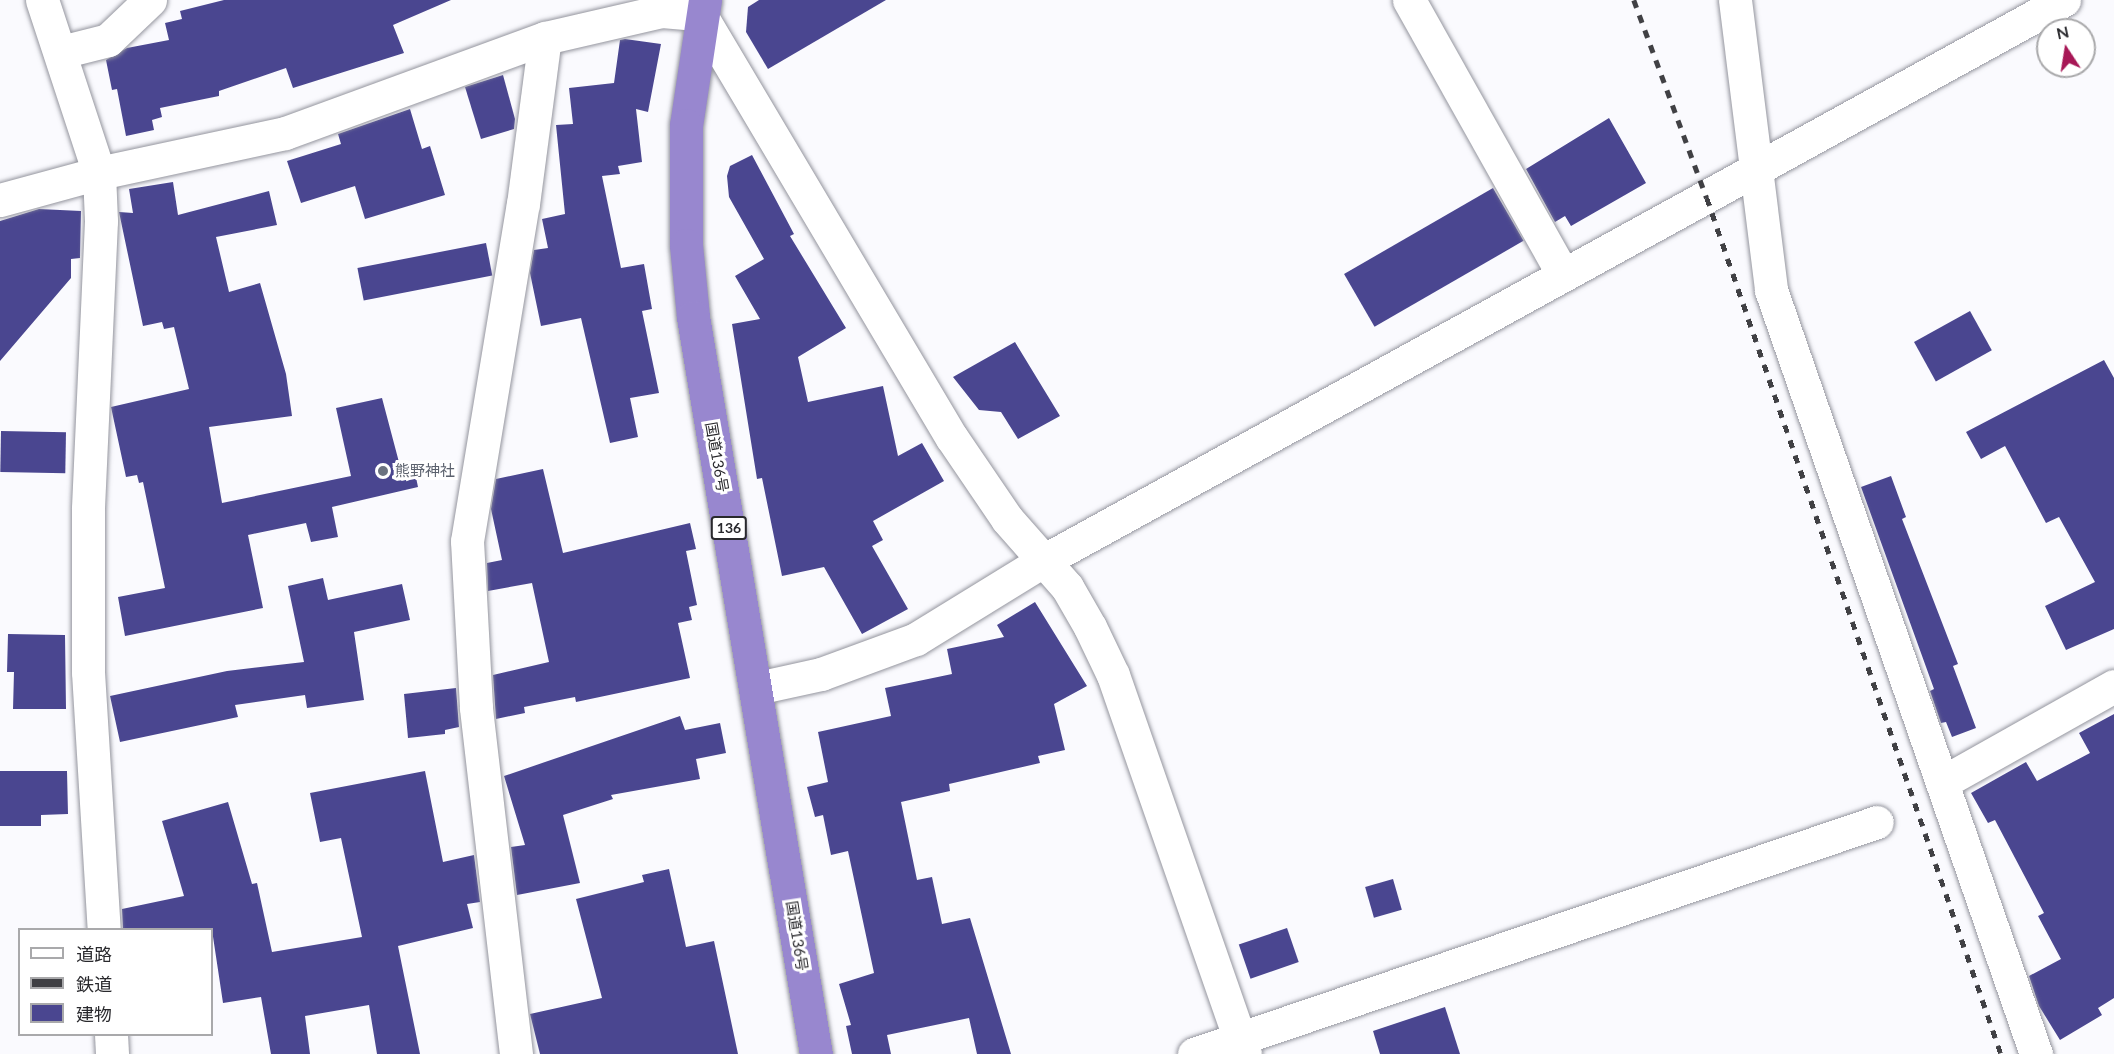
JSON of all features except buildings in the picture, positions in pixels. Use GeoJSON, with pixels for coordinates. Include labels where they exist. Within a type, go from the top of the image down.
{"type":"FeatureCollection","features":[{"type":"Feature","properties":{"kind":"highway","name":"国道136号"},"geometry":{"type":"LineString","coordinates":[[702,7],[686,125],[686,245],[693,317],[757,688],[816,1054]]}},
{"type":"Feature","properties":{"kind":"street"},"geometry":{"type":"LineString","coordinates":[[42,0],[61,52],[99,174],[101,220],[88,498],[88,672],[104,928]]}},
{"type":"Feature","properties":{"kind":"street"},"geometry":{"type":"LineString","coordinates":[[61,52],[108,40],[150,0]]}},
{"type":"Feature","properties":{"kind":"street"},"geometry":{"type":"LineString","coordinates":[[1409,0],[1563,274]]}},
{"type":"Feature","properties":{"kind":"street"},"geometry":{"type":"LineString","coordinates":[[1735,0],[1754,172],[1771,290],[2036,1054]]}},
{"type":"Feature","properties":{"kind":"street"},"geometry":{"type":"LineString","coordinates":[[757,688],[821,674],[887,653],[1043,561],[2064,0]]}},
{"type":"Feature","properties":{"kind":"street"},"geometry":{"type":"LineString","coordinates":[[0,200],[99,174],[285,133],[545,38],[662,11],[702,7],[952,438],[1007,519],[1067,587],[1113,675],[1242,1046]]}},
{"type":"Feature","properties":{"kind":"street"},"geometry":{"type":"LineString","coordinates":[[516,1054],[476,708],[467,540],[523,204],[545,38]]}},
{"type":"Feature","properties":{"kind":"street"},"geometry":{"type":"LineString","coordinates":[[1943,782],[2114,686]]}},
{"type":"Feature","properties":{"kind":"street"},"geometry":{"type":"LineString","coordinates":[[1194,1054],[1242,1046],[1877,822]]}},
{"type":"Feature","properties":{"kind":"street"},"geometry":{"type":"LineString","coordinates":[[111,1036],[112,1054]]}},
{"type":"Feature","properties":{"kind":"railway"},"geometry":{"type":"LineString","coordinates":[[1634,0],[1707,198],[2001,1054]]}},
{"type":"Feature","properties":{"kind":"place","name":"熊野神社"},"geometry":{"type":"Point","coordinates":[383,471]}}]}
